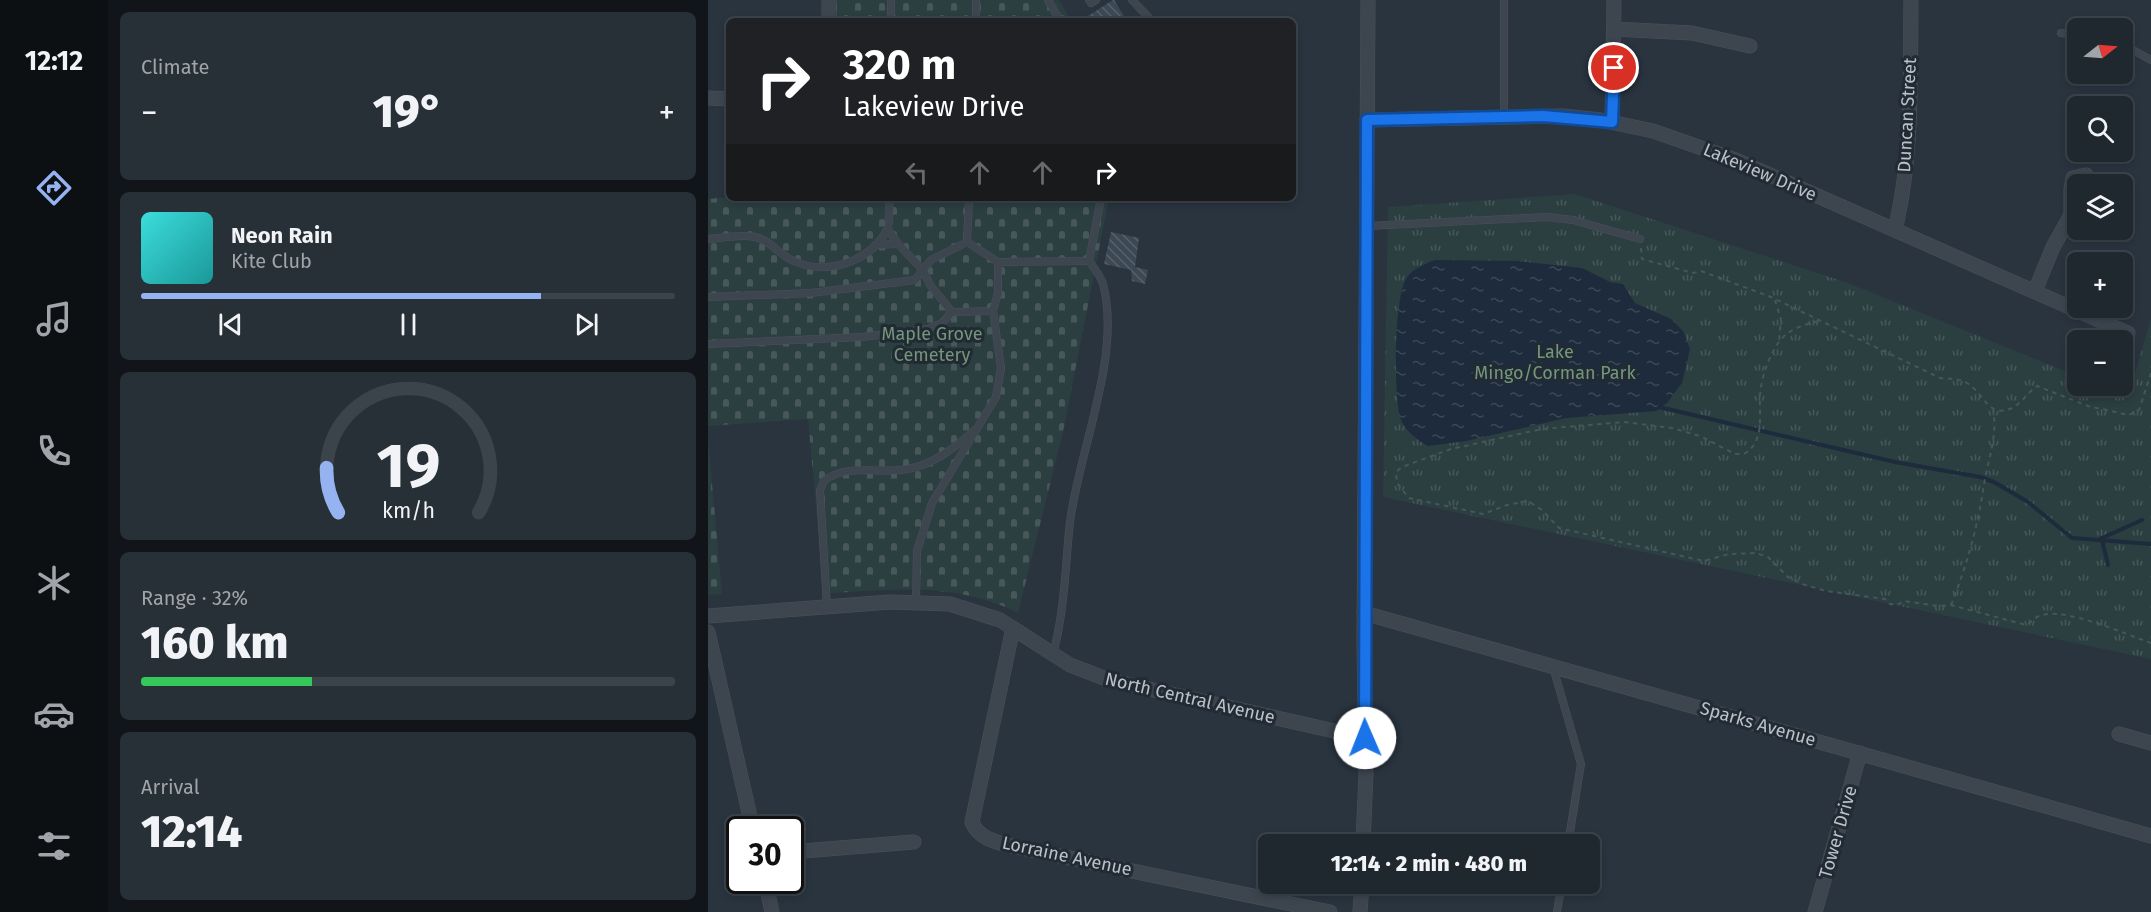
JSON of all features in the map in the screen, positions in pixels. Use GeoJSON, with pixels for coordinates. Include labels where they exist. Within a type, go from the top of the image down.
{"type":"FeatureCollection","features":[{"type":"Feature","properties":{"kind":"street"},"geometry":{"type":"LineString","coordinates":[[829,0],[829,18]]}},
{"type":"Feature","properties":{"kind":"street"},"geometry":{"type":"LineString","coordinates":[[1363,834],[1368,0]]}},
{"type":"Feature","properties":{"kind":"street"},"geometry":{"type":"LineString","coordinates":[[1612,122],[1614,0]]}},
{"type":"Feature","properties":{"kind":"street","name":"Duncan Street"},"geometry":{"type":"LineString","coordinates":[[1895,230],[1901,205],[1907,146],[1911,0]]}},
{"type":"Feature","properties":{"kind":"street"},"geometry":{"type":"LineString","coordinates":[[1614,29],[1692,33],[1750,46]]}},
{"type":"Feature","properties":{"kind":"street"},"geometry":{"type":"LineString","coordinates":[[708,98],[726,99]]}},
{"type":"Feature","properties":{"kind":"street","name":"Lakeview Drive"},"geometry":{"type":"LineString","coordinates":[[1367,120],[1504,116],[1582,117],[1653,131],[1720,153],[2121,330]]}},
{"type":"Feature","properties":{"kind":"street"},"geometry":{"type":"LineString","coordinates":[[2035,291],[2053,247],[2067,223]]}},
{"type":"Feature","properties":{"kind":"street","name":"North Central Avenue"},"geometry":{"type":"LineString","coordinates":[[708,616],[916,602],[950,604],[1000,620],[1083,671],[1135,688],[1365,738]]}},
{"type":"Feature","properties":{"kind":"street","name":"Sparks Avenue"},"geometry":{"type":"LineString","coordinates":[[1364,613],[2151,836]]}},
{"type":"Feature","properties":{"kind":"street","name":"Lorraine Avenue"},"geometry":{"type":"LineString","coordinates":[[1013,628],[972,822],[977,831],[987,838],[1007,844],[1330,912]]}},
{"type":"Feature","properties":{"kind":"street"},"geometry":{"type":"LineString","coordinates":[[708,632],[750,816]]}},
{"type":"Feature","properties":{"kind":"street"},"geometry":{"type":"LineString","coordinates":[[2119,734],[2151,743]]}},
{"type":"Feature","properties":{"kind":"street","name":"Tower Drive"},"geometry":{"type":"LineString","coordinates":[[1815,912],[1860,753]]}},
{"type":"Feature","properties":{"kind":"street"},"geometry":{"type":"LineString","coordinates":[[804,851],[914,842]]}},
{"type":"Feature","properties":{"kind":"street"},"geometry":{"type":"LineString","coordinates":[[768,894],[772,912]]}},
{"type":"Feature","properties":{"kind":"street"},"geometry":{"type":"LineString","coordinates":[[1360,912],[1361,894]]}},
{"type":"Feature","properties":{"kind":"lane"},"geometry":{"type":"LineString","coordinates":[[891,0],[891,18]]}},
{"type":"Feature","properties":{"kind":"lane"},"geometry":{"type":"LineString","coordinates":[[975,18],[976,0]]}},
{"type":"Feature","properties":{"kind":"lane"},"geometry":{"type":"LineString","coordinates":[[1048,0],[1058,18]]}},
{"type":"Feature","properties":{"kind":"lane"},"geometry":{"type":"LineString","coordinates":[[1089,0],[1091,3],[1096,0]]}},
{"type":"Feature","properties":{"kind":"lane"},"geometry":{"type":"LineString","coordinates":[[1132,0],[1149,18]]}},
{"type":"Feature","properties":{"kind":"lane"},"geometry":{"type":"LineString","coordinates":[[1504,0],[1504,116]]}},
{"type":"Feature","properties":{"kind":"lane"},"geometry":{"type":"LineString","coordinates":[[2061,33],[2067,34]]}},
{"type":"Feature","properties":{"kind":"lane"},"geometry":{"type":"LineString","coordinates":[[2133,50],[2151,60]]}},
{"type":"Feature","properties":{"kind":"lane"},"geometry":{"type":"LineString","coordinates":[[889,201],[888,229],[898,244],[923,270],[930,285],[952,312]]}},
{"type":"Feature","properties":{"kind":"lane"},"geometry":{"type":"LineString","coordinates":[[967,242],[969,201]]}},
{"type":"Feature","properties":{"kind":"lane"},"geometry":{"type":"LineString","coordinates":[[1053,654],[1062,624],[1072,512],[1081,462],[1098,397],[1107,338],[1107,306],[1103,281],[1089,261],[1100,201]]}},
{"type":"Feature","properties":{"kind":"lane"},"geometry":{"type":"LineString","coordinates":[[1367,225],[1547,217],[1574,220],[1640,239]]}},
{"type":"Feature","properties":{"kind":"lane"},"geometry":{"type":"LineString","coordinates":[[708,239],[752,236],[764,240],[792,261],[809,267],[856,261],[875,245],[888,229]]}},
{"type":"Feature","properties":{"kind":"lane"},"geometry":{"type":"LineString","coordinates":[[967,242],[998,262],[1089,261]]}},
{"type":"Feature","properties":{"kind":"lane"},"geometry":{"type":"LineString","coordinates":[[708,297],[775,295],[861,288],[915,280],[931,260],[967,242]]}},
{"type":"Feature","properties":{"kind":"lane"},"geometry":{"type":"LineString","coordinates":[[875,245],[898,244]]}},
{"type":"Feature","properties":{"kind":"lane"},"geometry":{"type":"LineString","coordinates":[[916,602],[917,551],[932,503],[996,397],[1001,368],[993,311],[998,293],[998,262]]}},
{"type":"Feature","properties":{"kind":"lane"},"geometry":{"type":"LineString","coordinates":[[708,344],[862,337],[928,329],[942,323],[952,312],[993,311]]}},
{"type":"Feature","properties":{"kind":"lane"},"geometry":{"type":"LineString","coordinates":[[827,607],[820,490],[824,481],[841,472],[903,470],[931,462],[955,448],[981,424]]}},
{"type":"Feature","properties":{"kind":"lane"},"geometry":{"type":"LineString","coordinates":[[1553,667],[1581,764],[1570,834]]}},
{"type":"Feature","properties":{"kind":"lane"},"geometry":{"type":"LineString","coordinates":[[1557,911],[1560,894]]}},
{"type":"Feature","properties":{"kind":"path"},"geometry":{"type":"LineString","coordinates":[[1640,239],[1642,259],[1694,273],[1701,271],[1775,299],[1940,378],[1959,379],[1969,384],[1992,410],[1995,423],[1971,551],[1951,605]]}},
{"type":"Feature","properties":{"kind":"path"},"geometry":{"type":"LineString","coordinates":[[1775,299],[1781,320],[1779,341],[1763,382],[1760,427],[1756,442],[1748,453],[1735,454],[1700,436],[1661,426],[1624,422],[1560,425],[1433,455],[1402,467],[1396,472],[1397,483],[1409,498],[1483,514],[1507,505],[1528,501],[1542,510],[1559,528],[1704,561],[1729,554],[1756,553],[1768,557],[1788,578],[1826,591],[1885,599],[1897,605],[1904,601],[1938,606],[1951,605],[2026,625],[2037,617],[2047,615],[2090,619],[2151,643]]}},
{"type":"Feature","properties":{"kind":"path"},"geometry":{"type":"LineString","coordinates":[[1779,341],[1788,332],[1818,321]]}},
{"type":"Feature","properties":{"kind":"path"},"geometry":{"type":"LineString","coordinates":[[1992,410],[1998,412],[2010,409],[2037,386],[2088,406],[2129,416],[2139,410],[2151,373]]}},
{"type":"Feature","properties":{"kind":"green space"},"geometry":{"type":"Polygon","coordinates":[[[836,0],[1059,0],[1069,18],[835,18],[836,0]]]}},
{"type":"Feature","properties":{"kind":"green space","name":"Lake Mingo/Corman Park"},"geometry":{"type":"Polygon","coordinates":[[[1575,194],[1848,283],[2067,372],[2067,396],[2133,396],[2133,380],[2151,319],[2151,659],[1383,497],[1388,207],[1575,194]]]}},
{"type":"Feature","properties":{"kind":"green space","name":"Maple Grove Cemetery"},"geometry":{"type":"Polygon","coordinates":[[[726,197],[726,201],[1108,201],[1063,432],[1018,613],[995,603],[947,592],[873,590],[824,594],[808,419],[708,426],[708,199],[726,197]]]}},
{"type":"Feature","properties":{"kind":"green space"},"geometry":{"type":"Polygon","coordinates":[[[708,439],[722,594],[708,595],[708,439]]]}},
{"type":"Feature","properties":{"kind":"water"},"geometry":{"type":"Polygon","coordinates":[[[1435,260],[1517,261],[1582,268],[1610,282],[1623,284],[1635,303],[1671,319],[1683,331],[1690,349],[1682,383],[1668,402],[1656,411],[1566,418],[1466,441],[1428,446],[1411,434],[1400,417],[1396,345],[1403,286],[1413,271],[1435,260]]]}},
{"type":"Feature","properties":{"kind":"building"},"geometry":{"type":"Polygon","coordinates":[[[1113,0],[1125,18],[1085,18],[1113,0]]]}},
{"type":"Feature","properties":{"kind":"building"},"geometry":{"type":"Polygon","coordinates":[[[1111,232],[1139,238],[1135,267],[1148,270],[1145,284],[1132,281],[1131,270],[1104,264],[1111,232]]]}},
{"type":"Feature","properties":{"kind":"waterway"},"geometry":{"type":"LineString","coordinates":[[1659,407],[1895,462],[1980,477],[1994,482],[2028,502],[2072,538],[2151,544]]}},
{"type":"Feature","properties":{"kind":"waterway"},"geometry":{"type":"LineString","coordinates":[[2100,539],[2142,520]]}},
{"type":"Feature","properties":{"kind":"waterway"},"geometry":{"type":"LineString","coordinates":[[2102,540],[2108,565]]}},
{"type":"Feature","properties":{"kind":"route"},"geometry":{"type":"LineString","coordinates":[[1365,738],[1367,120],[1543,116],[1582,117],[1612,122],[1614,68]]}}]}
